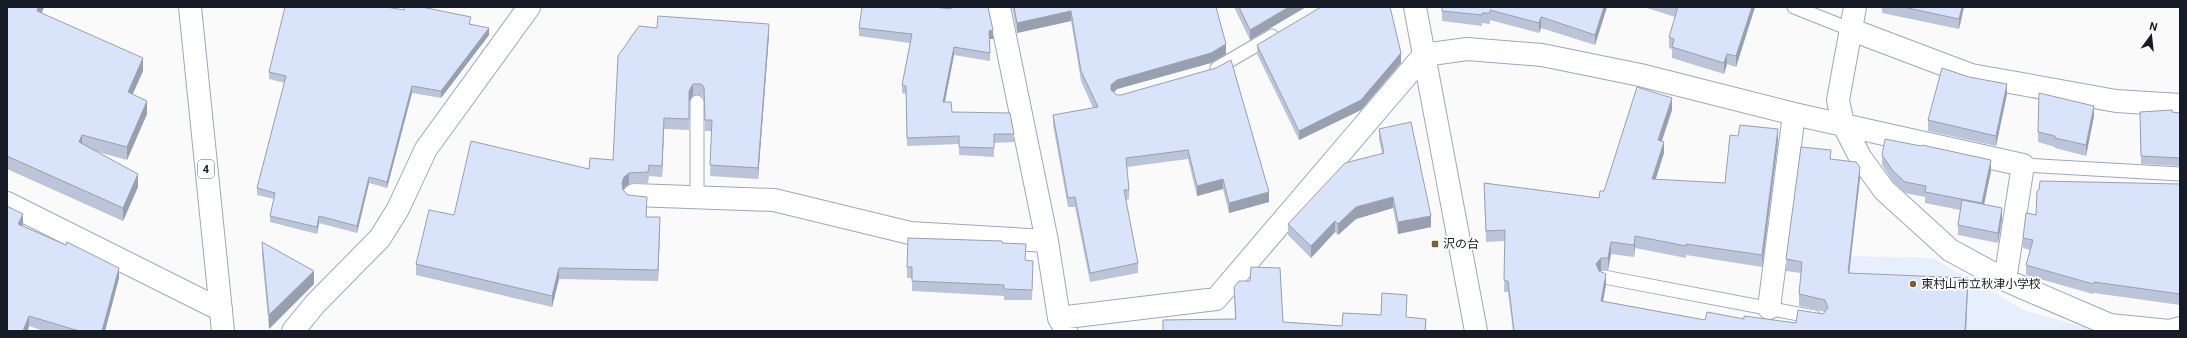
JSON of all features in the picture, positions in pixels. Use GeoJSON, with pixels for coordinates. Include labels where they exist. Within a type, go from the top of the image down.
{"type":"FeatureCollection","features":[{"type":"Feature","properties":{"kind":"street","name":"4"},"geometry":{"type":"LineString","coordinates":[[190,7],[222,320]]}},
{"type":"Feature","properties":{"kind":"street"},"geometry":{"type":"LineString","coordinates":[[293,331],[315,304],[380,238],[398,209],[426,149],[529,7]]}},
{"type":"Feature","properties":{"kind":"street"},"geometry":{"type":"LineString","coordinates":[[999,7],[1063,325],[1216,299],[1424,55],[1467,49],[1542,55],[1640,75],[1794,114],[2023,165],[2005,280]]}},
{"type":"Feature","properties":{"kind":"street"},"geometry":{"type":"LineString","coordinates":[[1415,7],[1476,331]]}},
{"type":"Feature","properties":{"kind":"street"},"geometry":{"type":"LineString","coordinates":[[1855,7],[1838,100],[1843,124],[1860,157],[1884,190],[1950,250],[2005,280],[2110,325],[2169,331],[2180,328]]}},
{"type":"Feature","properties":{"kind":"street"},"geometry":{"type":"LineString","coordinates":[[1852,30],[1971,75],[2116,102],[2180,105]]}},
{"type":"Feature","properties":{"kind":"street"},"geometry":{"type":"LineString","coordinates":[[1769,308],[1794,114]]}},
{"type":"Feature","properties":{"kind":"street"},"geometry":{"type":"LineString","coordinates":[[634,196],[774,200],[910,233],[1047,241]]}},
{"type":"Feature","properties":{"kind":"street"},"geometry":{"type":"LineString","coordinates":[[7,203],[222,320]]}},
{"type":"Feature","properties":{"kind":"lane"},"geometry":{"type":"LineString","coordinates":[[1794,7],[1852,30]]}},
{"type":"Feature","properties":{"kind":"lane"},"geometry":{"type":"LineString","coordinates":[[1207,72],[1214,70],[1282,30]]}},
{"type":"Feature","properties":{"kind":"lane"},"geometry":{"type":"LineString","coordinates":[[697,102],[697,198]]}},
{"type":"Feature","properties":{"kind":"lane"},"geometry":{"type":"LineString","coordinates":[[2023,165],[2180,174]]}},
{"type":"Feature","properties":{"kind":"lane"},"geometry":{"type":"LineString","coordinates":[[1604,277],[1820,318]]}},
{"type":"Feature","properties":{"kind":"shaded area","name":"東村山市立秋津小学校"},"geometry":{"type":"Polygon","coordinates":[[[1848,256],[1933,258],[2024,310],[2097,331],[1847,331],[1848,256]]]}},
{"type":"Feature","properties":{"kind":"building"},"geometry":{"type":"Polygon","coordinates":[[[7,7],[38,7],[37,11],[143,58],[128,92],[147,101],[127,147],[82,135],[79,142],[138,174],[123,208],[7,156],[7,7]]]}},
{"type":"Feature","properties":{"kind":"building"},"geometry":{"type":"Polygon","coordinates":[[[285,7],[386,7],[404,10],[404,7],[422,7],[471,17],[469,24],[489,28],[441,91],[412,86],[387,182],[369,177],[357,226],[319,216],[317,227],[270,216],[275,193],[257,188],[286,76],[269,72],[285,7]]]}},
{"type":"Feature","properties":{"kind":"building"},"geometry":{"type":"Polygon","coordinates":[[[862,7],[935,7],[951,9],[951,7],[988,7],[993,30],[989,31],[990,53],[954,47],[943,102],[951,102],[952,112],[1010,113],[1014,134],[994,134],[994,148],[959,147],[959,136],[907,138],[906,86],[902,85],[912,34],[859,28],[862,7]]]}},
{"type":"Feature","properties":{"kind":"building"},"geometry":{"type":"Polygon","coordinates":[[[1014,7],[1216,7],[1226,44],[1211,53],[1117,80],[1111,85],[1111,90],[1117,95],[1121,95],[1216,68],[1231,60],[1269,192],[1229,203],[1223,179],[1197,186],[1188,150],[1126,158],[1129,190],[1124,190],[1138,263],[1090,273],[1075,197],[1068,198],[1053,115],[1098,107],[1081,71],[1071,11],[1017,23],[1014,7]]]}},
{"type":"Feature","properties":{"kind":"building"},"geometry":{"type":"Polygon","coordinates":[[[1239,7],[1289,7],[1250,30],[1239,7]]]}},
{"type":"Feature","properties":{"kind":"building"},"geometry":{"type":"Polygon","coordinates":[[[1321,7],[1390,7],[1401,53],[1361,100],[1299,131],[1257,45],[1321,7]]]}},
{"type":"Feature","properties":{"kind":"building"},"geometry":{"type":"Polygon","coordinates":[[[1442,7],[1604,7],[1595,35],[1541,17],[1539,23],[1490,10],[1490,13],[1482,13],[1482,15],[1442,11],[1442,7]]]}},
{"type":"Feature","properties":{"kind":"building"},"geometry":{"type":"Polygon","coordinates":[[[1678,7],[1752,7],[1736,56],[1727,54],[1724,63],[1672,47],[1674,39],[1669,37],[1678,7]]]}},
{"type":"Feature","properties":{"kind":"building"},"geometry":{"type":"Polygon","coordinates":[[[1903,7],[1962,7],[1959,19],[1903,7]]]}},
{"type":"Feature","properties":{"kind":"building"},"geometry":{"type":"Polygon","coordinates":[[[658,16],[769,24],[758,168],[710,165],[712,120],[705,120],[704,87],[701,84],[693,84],[689,91],[689,119],[664,118],[662,166],[649,165],[648,172],[629,173],[624,177],[622,183],[623,190],[628,195],[647,197],[646,217],[660,217],[658,270],[559,268],[552,296],[416,264],[429,210],[454,215],[471,141],[589,169],[590,158],[613,160],[618,56],[639,26],[657,28],[658,16]]]}},
{"type":"Feature","properties":{"kind":"building"},"geometry":{"type":"Polygon","coordinates":[[[1942,68],[1969,77],[2007,84],[1996,136],[1928,120],[1942,68]]]}},
{"type":"Feature","properties":{"kind":"building"},"geometry":{"type":"Polygon","coordinates":[[[1637,87],[1672,98],[1658,140],[1664,142],[1652,179],[1725,183],[1730,135],[1738,136],[1740,125],[1778,129],[1762,255],[1686,244],[1686,246],[1635,236],[1634,245],[1611,242],[1608,258],[1601,258],[1596,264],[1599,271],[1606,274],[1601,301],[1705,320],[1707,312],[1744,319],[1744,316],[1796,323],[1798,310],[1823,314],[1828,308],[1825,300],[1799,294],[1802,262],[1786,259],[1801,147],[1831,150],[1830,159],[1856,162],[1860,167],[1848,273],[1968,278],[1965,331],[1514,331],[1508,281],[1504,280],[1505,230],[1486,231],[1484,183],[1599,198],[1600,191],[1604,191],[1637,87]]]}},
{"type":"Feature","properties":{"kind":"building"},"geometry":{"type":"Polygon","coordinates":[[[2039,93],[2094,106],[2086,145],[2055,138],[2055,136],[2038,132],[2039,93]]]}},
{"type":"Feature","properties":{"kind":"building"},"geometry":{"type":"Polygon","coordinates":[[[2172,110],[2172,112],[2180,113],[2180,158],[2141,156],[2140,112],[2172,110]]]}},
{"type":"Feature","properties":{"kind":"building"},"geometry":{"type":"Polygon","coordinates":[[[1411,122],[1431,216],[1398,222],[1393,197],[1356,207],[1338,224],[1335,221],[1311,246],[1288,224],[1345,163],[1384,153],[1379,129],[1411,122]]]}},
{"type":"Feature","properties":{"kind":"building"},"geometry":{"type":"Polygon","coordinates":[[[1885,139],[1922,145],[1991,160],[1982,203],[1925,192],[1926,186],[1905,182],[1893,171],[1882,155],[1885,139]]]}},
{"type":"Feature","properties":{"kind":"building"},"geometry":{"type":"Polygon","coordinates":[[[2040,181],[2180,184],[2180,294],[2094,282],[2093,284],[2026,265],[2033,240],[2023,238],[2026,213],[2036,215],[2037,191],[2039,190],[2040,181]]]}},
{"type":"Feature","properties":{"kind":"building"},"geometry":{"type":"Polygon","coordinates":[[[1962,200],[2002,208],[1998,233],[1958,225],[1962,200]]]}},
{"type":"Feature","properties":{"kind":"building"},"geometry":{"type":"Polygon","coordinates":[[[7,206],[23,214],[18,224],[66,245],[67,242],[119,268],[102,331],[79,331],[29,316],[23,331],[7,331],[7,206]]]}},
{"type":"Feature","properties":{"kind":"building"},"geometry":{"type":"Polygon","coordinates":[[[908,238],[1002,241],[1002,243],[1026,244],[1025,260],[1033,261],[1032,290],[1004,289],[1004,285],[912,281],[912,267],[907,267],[908,238]]]}},
{"type":"Feature","properties":{"kind":"building"},"geometry":{"type":"Polygon","coordinates":[[[262,242],[314,271],[269,315],[262,242]]]}},
{"type":"Feature","properties":{"kind":"building"},"geometry":{"type":"Polygon","coordinates":[[[1251,267],[1280,268],[1283,322],[1342,326],[1343,313],[1381,315],[1382,293],[1407,295],[1406,317],[1426,319],[1425,331],[1163,331],[1163,320],[1236,319],[1234,287],[1239,281],[1250,281],[1251,267]]]}},
{"type":"Feature","properties":{"kind":"place","name":"沢の台"},"geometry":{"type":"Point","coordinates":[1435,244]}},
{"type":"Feature","properties":{"kind":"place","name":"東村山市立秋津小学校"},"geometry":{"type":"Point","coordinates":[1913,284]}}]}
